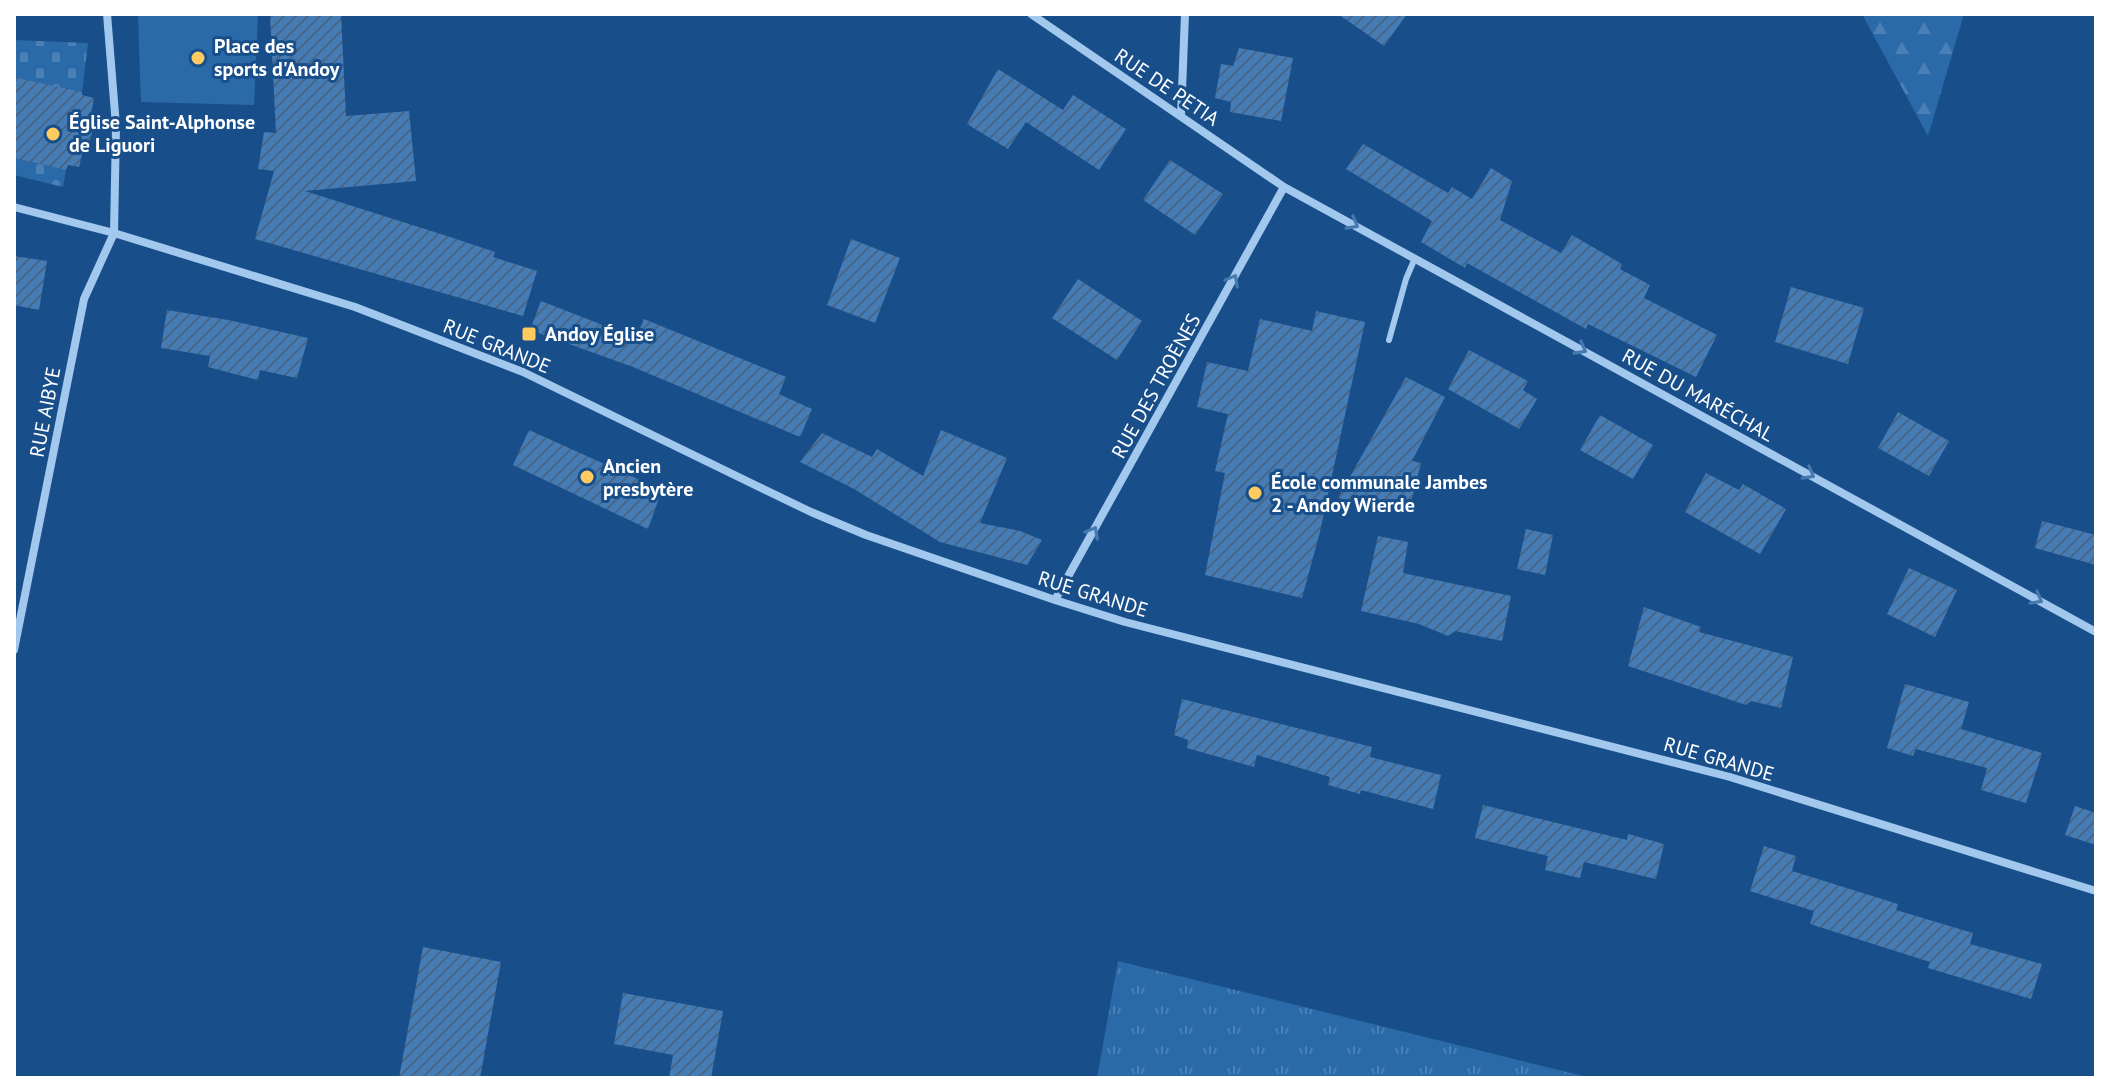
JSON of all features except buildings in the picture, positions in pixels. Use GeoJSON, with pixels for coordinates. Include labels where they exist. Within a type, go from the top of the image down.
{"type":"FeatureCollection","features":[{"type":"Feature","properties":{"kind":"street"},"geometry":{"type":"LineString","coordinates":[[107,14],[116,126],[114,233]]}},
{"type":"Feature","properties":{"kind":"street","name":"RUE DE PETIA"},"geometry":{"type":"LineString","coordinates":[[1031,14],[1284,187]]}},
{"type":"Feature","properties":{"kind":"street"},"geometry":{"type":"LineString","coordinates":[[1181,116],[1185,14]]}},
{"type":"Feature","properties":{"kind":"street","name":"RUE DU MARÉCHAL"},"geometry":{"type":"LineString","coordinates":[[1284,187],[2096,632]]}},
{"type":"Feature","properties":{"kind":"street","name":"RUE DES TROÈNES"},"geometry":{"type":"LineString","coordinates":[[1055,600],[1284,187]]}},
{"type":"Feature","properties":{"kind":"street","name":"RUE GRANDE"},"geometry":{"type":"LineString","coordinates":[[14,207],[114,233],[355,307],[523,372],[811,512],[866,535],[1055,600],[1140,626],[1730,777],[2096,891]]}},
{"type":"Feature","properties":{"kind":"street","name":"RUE AIBYE"},"geometry":{"type":"LineString","coordinates":[[14,650],[84,299],[114,233]]}},
{"type":"Feature","properties":{"kind":"lane"},"geometry":{"type":"LineString","coordinates":[[1389,340],[1415,258]]}},
{"type":"Feature","properties":{"kind":"green space","name":"Place des sports d'Andoy"},"geometry":{"type":"Polygon","coordinates":[[[138,14],[258,14],[254,105],[141,102],[138,14]]]}},
{"type":"Feature","properties":{"kind":"green space"},"geometry":{"type":"Polygon","coordinates":[[[1862,14],[1964,14],[1928,136],[1862,14]]]}},
{"type":"Feature","properties":{"kind":"green space"},"geometry":{"type":"Polygon","coordinates":[[[14,40],[88,43],[82,92],[14,77],[14,40]]]}},
{"type":"Feature","properties":{"kind":"green space"},"geometry":{"type":"Polygon","coordinates":[[[14,158],[66,170],[63,187],[14,175],[14,158]]]}},
{"type":"Feature","properties":{"kind":"green space"},"geometry":{"type":"Polygon","coordinates":[[[1118,961],[1591,1078],[1097,1078],[1118,961]]]}},
{"type":"Feature","properties":{"kind":"place","name":"Place des sports d'Andoy"},"geometry":{"type":"Point","coordinates":[198,58]}},
{"type":"Feature","properties":{"kind":"place","name":"Église Saint-Alphonse de Liguori"},"geometry":{"type":"Point","coordinates":[53,134]}},
{"type":"Feature","properties":{"kind":"place","name":"Andoy Église"},"geometry":{"type":"Point","coordinates":[529,334]}},
{"type":"Feature","properties":{"kind":"place","name":"Ancien presbytère"},"geometry":{"type":"Point","coordinates":[587,477]}},
{"type":"Feature","properties":{"kind":"place","name":"École communale Jambes 2 - Andoy Wierde"},"geometry":{"type":"Point","coordinates":[1255,493]}}]}
